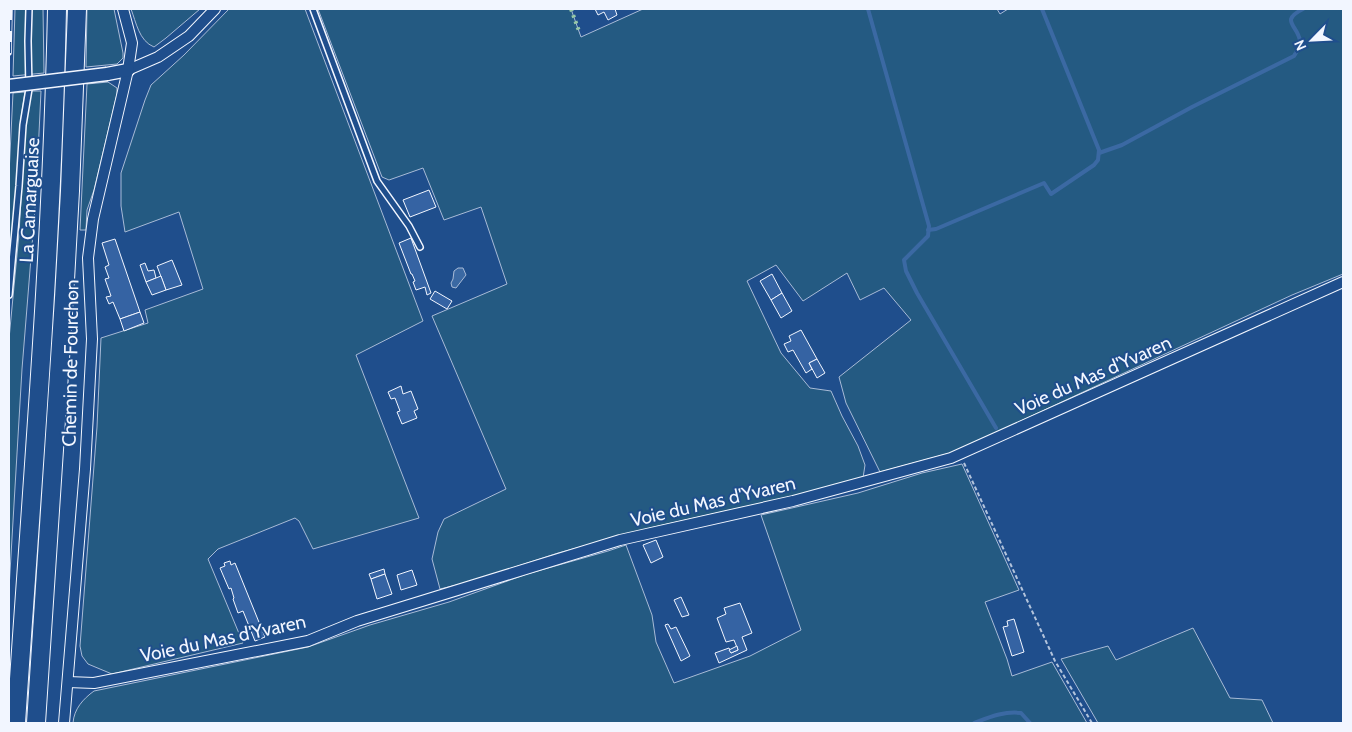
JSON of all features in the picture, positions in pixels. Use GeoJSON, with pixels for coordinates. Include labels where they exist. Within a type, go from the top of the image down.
{"type":"FeatureCollection","features":[{"type":"Feature","properties":{"kind":"highway","name":"La Camarguaise"},"geometry":{"type":"LineString","coordinates":[[16,723],[50,204],[57,9]]}},
{"type":"Feature","properties":{"kind":"highway"},"geometry":{"type":"LineString","coordinates":[[36,723],[65,288],[77,9]]}},
{"type":"Feature","properties":{"kind":"street","name":"Chemin de Fourchon"},"geometry":{"type":"LineString","coordinates":[[64,723],[85,469],[92,339],[88,258],[93,219],[128,70],[132,42],[123,9]]}},
{"type":"Feature","properties":{"kind":"street"},"geometry":{"type":"LineString","coordinates":[[9,86],[128,70],[158,57],[190,36],[215,9]]}},
{"type":"Feature","properties":{"kind":"street","name":"Voie du Mas d'Yvaren"},"geometry":{"type":"LineString","coordinates":[[68,682],[94,682],[308,641],[357,621],[620,540],[793,501],[951,458],[1343,282]]}},
{"type":"Feature","properties":{"kind":"lane"},"geometry":{"type":"LineString","coordinates":[[9,295],[23,125],[29,90],[29,9]]}},
{"type":"Feature","properties":{"kind":"lane"},"geometry":{"type":"LineString","coordinates":[[313,9],[377,181],[409,226],[420,247]]}},
{"type":"Feature","properties":{"kind":"path"},"geometry":{"type":"LineString","coordinates":[[960,454],[1055,661],[1092,723]]}},
{"type":"Feature","properties":{"kind":"shaded area"},"geometry":{"type":"Polygon","coordinates":[[[15,9],[43,9],[44,73],[13,76],[15,9]]]}},
{"type":"Feature","properties":{"kind":"shaded area"},"geometry":{"type":"Polygon","coordinates":[[[87,9],[114,9],[123,53],[123,58],[117,64],[86,67],[87,9]]]}},
{"type":"Feature","properties":{"kind":"shaded area"},"geometry":{"type":"Polygon","coordinates":[[[131,9],[200,9],[154,47],[141,36],[131,9]]]}},
{"type":"Feature","properties":{"kind":"shaded area"},"geometry":{"type":"Polygon","coordinates":[[[229,9],[305,9],[423,321],[356,355],[419,518],[313,549],[299,521],[295,518],[218,549],[208,559],[243,643],[112,674],[88,664],[82,656],[80,646],[97,427],[101,338],[148,323],[145,310],[203,289],[179,212],[125,232],[121,206],[121,173],[151,85],[184,55],[229,9]]]}},
{"type":"Feature","properties":{"kind":"shaded area"},"geometry":{"type":"Polygon","coordinates":[[[318,9],[571,9],[581,37],[643,9],[997,9],[1000,14],[1008,9],[1343,9],[1343,274],[1292,295],[954,452],[880,472],[846,403],[839,377],[911,320],[884,288],[860,300],[847,273],[803,301],[776,265],[747,281],[781,353],[810,388],[831,391],[858,446],[865,465],[863,478],[825,489],[654,527],[558,553],[469,582],[440,589],[432,559],[438,532],[444,519],[506,489],[432,316],[507,284],[481,207],[444,220],[423,168],[389,180],[382,177],[318,9]]]}},
{"type":"Feature","properties":{"kind":"shaded area"},"geometry":{"type":"Polygon","coordinates":[[[108,82],[117,88],[117,94],[94,190],[87,210],[86,230],[80,230],[87,84],[108,82]]]}},
{"type":"Feature","properties":{"kind":"shaded area"},"geometry":{"type":"Polygon","coordinates":[[[31,91],[41,91],[36,196],[22,369],[9,589],[9,339],[19,234],[25,128],[31,91]]]}},
{"type":"Feature","properties":{"kind":"shaded area"},"geometry":{"type":"Polygon","coordinates":[[[25,92],[9,256],[9,174],[13,93],[25,92]]]}},
{"type":"Feature","properties":{"kind":"shaded area"},"geometry":{"type":"Polygon","coordinates":[[[458,268],[463,268],[466,275],[456,288],[452,287],[451,283],[454,271],[458,268]]]}},
{"type":"Feature","properties":{"kind":"shaded area"},"geometry":{"type":"Polygon","coordinates":[[[962,464],[1019,590],[985,602],[1012,676],[1052,662],[1087,723],[73,723],[75,713],[80,705],[94,691],[308,647],[370,625],[449,602],[527,574],[626,545],[652,615],[656,642],[674,683],[750,656],[801,630],[761,515],[858,493],[922,473],[962,464]]]}},
{"type":"Feature","properties":{"kind":"shaded area"},"geometry":{"type":"Polygon","coordinates":[[[1193,628],[1230,698],[1262,700],[1273,723],[1098,723],[1061,659],[1108,646],[1116,660],[1193,628]]]}},
{"type":"Feature","properties":{"kind":"building"},"geometry":{"type":"Polygon","coordinates":[[[595,9],[615,9],[617,15],[608,20],[604,12],[598,15],[595,9]]]}},
{"type":"Feature","properties":{"kind":"building"},"geometry":{"type":"Polygon","coordinates":[[[429,190],[436,207],[410,217],[403,200],[429,190]]]}},
{"type":"Feature","properties":{"kind":"building"},"geometry":{"type":"Polygon","coordinates":[[[411,238],[431,293],[427,295],[425,287],[416,290],[413,282],[415,281],[399,243],[411,238]]]}},
{"type":"Feature","properties":{"kind":"building"},"geometry":{"type":"Polygon","coordinates":[[[115,239],[140,312],[120,319],[113,302],[109,304],[106,297],[111,296],[105,279],[109,278],[105,267],[109,265],[102,243],[115,239]]]}},
{"type":"Feature","properties":{"kind":"building"},"geometry":{"type":"Polygon","coordinates":[[[172,260],[182,285],[166,290],[157,266],[172,260]]]}},
{"type":"Feature","properties":{"kind":"building"},"geometry":{"type":"Polygon","coordinates":[[[145,263],[148,271],[154,270],[156,278],[146,282],[140,265],[145,263]]]}},
{"type":"Feature","properties":{"kind":"building"},"geometry":{"type":"Polygon","coordinates":[[[772,274],[782,293],[771,300],[760,281],[772,274]]]}},
{"type":"Feature","properties":{"kind":"building"},"geometry":{"type":"Polygon","coordinates":[[[161,276],[166,290],[152,295],[146,282],[161,276]]]}},
{"type":"Feature","properties":{"kind":"building"},"geometry":{"type":"Polygon","coordinates":[[[435,291],[452,301],[447,309],[430,299],[435,291]]]}},
{"type":"Feature","properties":{"kind":"building"},"geometry":{"type":"Polygon","coordinates":[[[782,293],[792,311],[781,318],[771,300],[782,293]]]}},
{"type":"Feature","properties":{"kind":"building"},"geometry":{"type":"Polygon","coordinates":[[[140,312],[144,323],[124,331],[120,319],[140,312]]]}},
{"type":"Feature","properties":{"kind":"building"},"geometry":{"type":"Polygon","coordinates":[[[801,330],[817,359],[809,363],[812,369],[806,373],[793,350],[788,352],[784,344],[791,341],[789,336],[801,330]]]}},
{"type":"Feature","properties":{"kind":"building"},"geometry":{"type":"Polygon","coordinates":[[[817,359],[825,373],[817,378],[809,363],[817,359]]]}},
{"type":"Feature","properties":{"kind":"building"},"geometry":{"type":"Polygon","coordinates":[[[401,386],[403,394],[411,391],[418,409],[414,411],[417,418],[402,424],[397,412],[400,411],[395,398],[391,399],[388,392],[401,386]]]}},
{"type":"Feature","properties":{"kind":"building"},"geometry":{"type":"Polygon","coordinates":[[[656,540],[663,557],[651,563],[643,545],[656,540]]]}},
{"type":"Feature","properties":{"kind":"building"},"geometry":{"type":"Polygon","coordinates":[[[230,561],[231,565],[235,563],[265,637],[255,641],[243,611],[238,613],[231,588],[229,589],[220,568],[225,566],[224,563],[230,561]]]}},
{"type":"Feature","properties":{"kind":"building"},"geometry":{"type":"Polygon","coordinates":[[[384,569],[385,574],[371,579],[369,574],[384,569]]]}},
{"type":"Feature","properties":{"kind":"building"},"geometry":{"type":"Polygon","coordinates":[[[412,570],[417,585],[401,590],[397,575],[412,570]]]}},
{"type":"Feature","properties":{"kind":"building"},"geometry":{"type":"Polygon","coordinates":[[[385,574],[392,594],[377,599],[371,579],[385,574]]]}},
{"type":"Feature","properties":{"kind":"building"},"geometry":{"type":"Polygon","coordinates":[[[681,597],[689,615],[682,617],[674,600],[681,597]]]}},
{"type":"Feature","properties":{"kind":"building"},"geometry":{"type":"Polygon","coordinates":[[[740,603],[752,633],[742,637],[747,650],[719,663],[715,653],[729,648],[731,653],[738,650],[734,640],[726,642],[717,618],[726,614],[724,608],[740,603]]]}},
{"type":"Feature","properties":{"kind":"building"},"geometry":{"type":"Polygon","coordinates":[[[1014,619],[1024,652],[1012,656],[1003,627],[1008,626],[1007,621],[1014,619]]]}},
{"type":"Feature","properties":{"kind":"building"},"geometry":{"type":"Polygon","coordinates":[[[668,624],[671,629],[676,627],[690,656],[681,661],[665,625],[668,624]]]}},
{"type":"Feature","properties":{"kind":"building"},"geometry":{"type":"Polygon","coordinates":[[[737,646],[738,650],[731,653],[729,650],[737,646]]]}},
{"type":"Feature","properties":{"kind":"waterway"},"geometry":{"type":"LineString","coordinates":[[868,9],[929,226],[928,236],[904,260],[906,271],[996,428]]}},
{"type":"Feature","properties":{"kind":"waterway"},"geometry":{"type":"LineString","coordinates":[[928,230],[936,229],[1044,183],[1051,194],[1094,165],[1098,160],[1099,150],[1042,9]]}},
{"type":"Feature","properties":{"kind":"waterway"},"geometry":{"type":"LineString","coordinates":[[1099,153],[1122,145],[1192,107],[1294,56],[1300,41],[1291,20],[1296,13],[1303,9]]}},
{"type":"Feature","properties":{"kind":"waterway"},"geometry":{"type":"LineString","coordinates":[[974,723],[1009,713],[1021,713],[1030,723]]}},
{"type":"Feature","properties":{"kind":"railway"},"geometry":{"type":"LineString","coordinates":[[9,53],[10,9]]}},
{"type":"Feature","properties":{"kind":"hedge"},"geometry":{"type":"LineString","coordinates":[[571,9],[579,31]]}}]}
